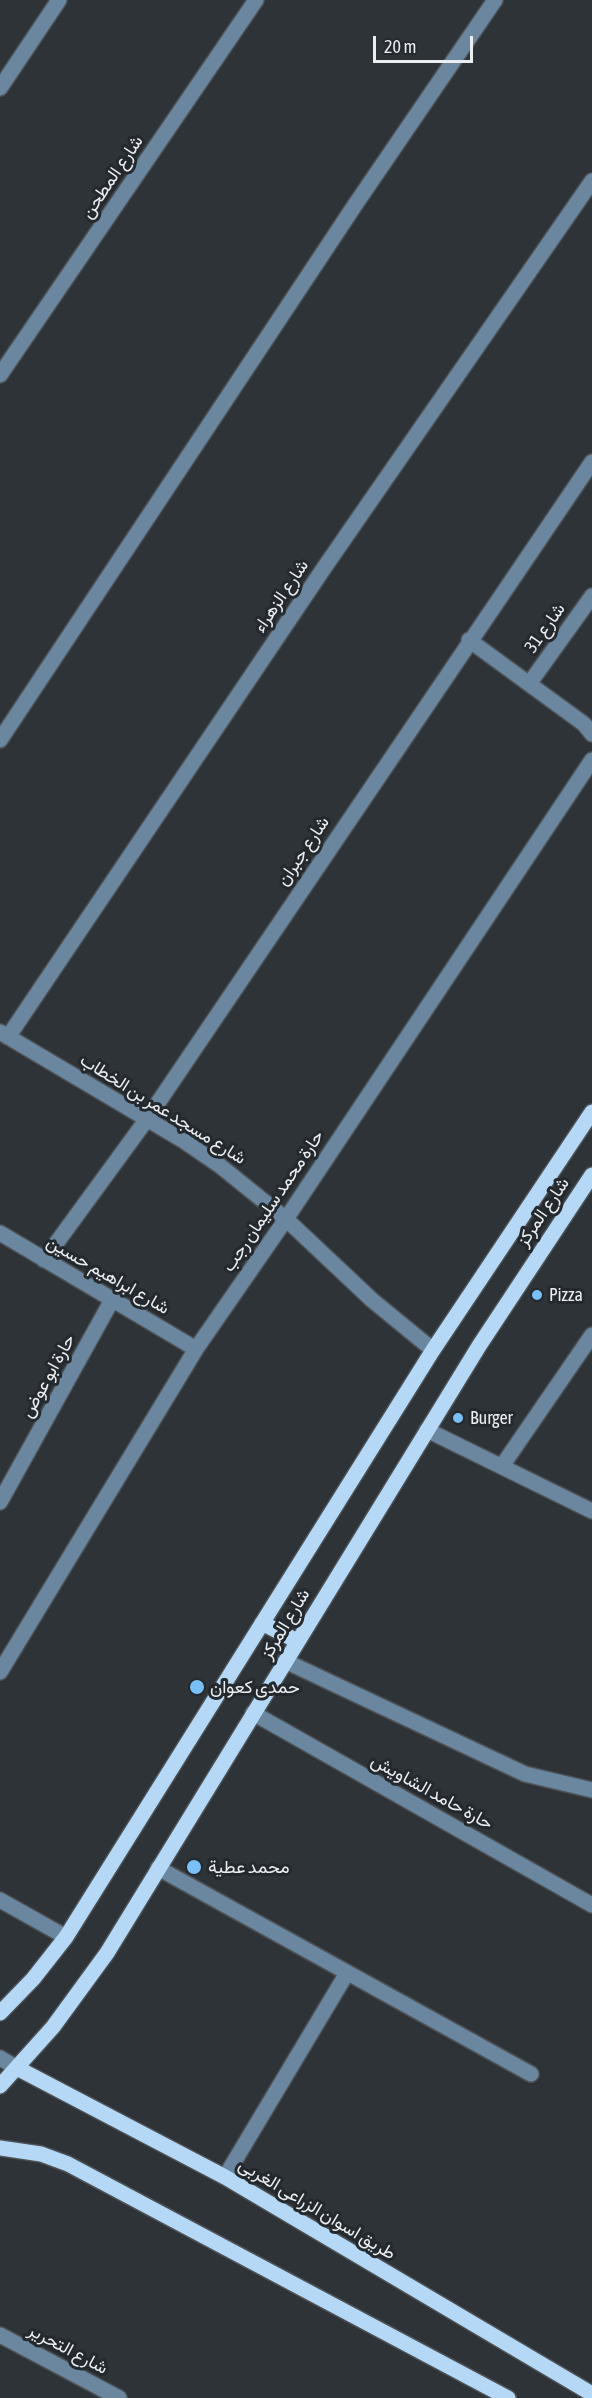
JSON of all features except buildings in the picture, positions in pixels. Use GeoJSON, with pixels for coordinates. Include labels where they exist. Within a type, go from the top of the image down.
{"type":"FeatureCollection","features":[{"type":"Feature","properties":{"kind":"main road","name":"شارع المركز"},"geometry":{"type":"LineString","coordinates":[[0,2013],[33,1979],[66,1937],[432,1350],[592,1112]]}},
{"type":"Feature","properties":{"kind":"main road","name":"شارع المركز"},"geometry":{"type":"LineString","coordinates":[[0,2086],[81,1990],[159,1868],[511,1296],[592,1175]]}},
{"type":"Feature","properties":{"kind":"main road"},"geometry":{"type":"LineString","coordinates":[[262,1623],[297,1641]]}},
{"type":"Feature","properties":{"kind":"main road","name":"طريق اسوان الزراعى الغربى"},"geometry":{"type":"LineString","coordinates":[[17,2068],[225,2177],[592,2394]]}},
{"type":"Feature","properties":{"kind":"main road"},"geometry":{"type":"LineString","coordinates":[[0,2148],[41,2154],[68,2164],[508,2398]]}},
{"type":"Feature","properties":{"kind":"street"},"geometry":{"type":"LineString","coordinates":[[0,88],[59,0]]}},
{"type":"Feature","properties":{"kind":"street","name":"شارع المطحن"},"geometry":{"type":"LineString","coordinates":[[0,375],[256,0]]}},
{"type":"Feature","properties":{"kind":"street"},"geometry":{"type":"LineString","coordinates":[[0,740],[355,205],[495,0]]}},
{"type":"Feature","properties":{"kind":"street","name":"شارع الزهراء"},"geometry":{"type":"LineString","coordinates":[[4,1035],[592,181]]}},
{"type":"Feature","properties":{"kind":"street","name":"شارع جبران"},"geometry":{"type":"LineString","coordinates":[[44,1260],[147,1119],[469,640],[592,462]]}},
{"type":"Feature","properties":{"kind":"street","name":"شارع 31"},"geometry":{"type":"LineString","coordinates":[[529,684],[592,596]]}},
{"type":"Feature","properties":{"kind":"street"},"geometry":{"type":"LineString","coordinates":[[469,640],[592,734]]}},
{"type":"Feature","properties":{"kind":"street","name":"حارة محمد سليمان رجب"},"geometry":{"type":"LineString","coordinates":[[0,1672],[196,1349],[286,1219],[592,760]]}},
{"type":"Feature","properties":{"kind":"street","name":"شارع مسجد عمر بن الخطاب"},"geometry":{"type":"LineString","coordinates":[[4,1035],[147,1119],[219,1165],[286,1219],[372,1300],[432,1350]]}},
{"type":"Feature","properties":{"kind":"street","name":"شارع ابراهيم حسين"},"geometry":{"type":"LineString","coordinates":[[0,1233],[196,1349]]}},
{"type":"Feature","properties":{"kind":"street","name":"حارة ابو عوض"},"geometry":{"type":"LineString","coordinates":[[0,1502],[112,1300]]}},
{"type":"Feature","properties":{"kind":"street"},"geometry":{"type":"LineString","coordinates":[[502,1466],[592,1335]]}},
{"type":"Feature","properties":{"kind":"street"},"geometry":{"type":"LineString","coordinates":[[427,1430],[592,1511]]}},
{"type":"Feature","properties":{"kind":"street"},"geometry":{"type":"LineString","coordinates":[[285,1661],[525,1774],[592,1790]]}},
{"type":"Feature","properties":{"kind":"street","name":"حارة حامد الشاويش"},"geometry":{"type":"LineString","coordinates":[[253,1713],[592,1905]]}},
{"type":"Feature","properties":{"kind":"street"},"geometry":{"type":"LineString","coordinates":[[159,1868],[531,2074]]}},
{"type":"Feature","properties":{"kind":"street"},"geometry":{"type":"LineString","coordinates":[[0,1900],[66,1937]]}},
{"type":"Feature","properties":{"kind":"street"},"geometry":{"type":"LineString","coordinates":[[225,2177],[347,1972]]}},
{"type":"Feature","properties":{"kind":"street"},"geometry":{"type":"LineString","coordinates":[[0,2058],[17,2068]]}},
{"type":"Feature","properties":{"kind":"street","name":"شارع التحرير"},"geometry":{"type":"LineString","coordinates":[[0,2335],[118,2398]]}},
{"type":"Feature","properties":{"kind":"place","name":"Pizza"},"geometry":{"type":"Point","coordinates":[537,1295]}},
{"type":"Feature","properties":{"kind":"place","name":"Burger"},"geometry":{"type":"Point","coordinates":[458,1418]}},
{"type":"Feature","properties":{"kind":"place","name":"حمدى كعوان"},"geometry":{"type":"Point","coordinates":[197,1687]}},
{"type":"Feature","properties":{"kind":"place","name":"محمد عطية"},"geometry":{"type":"Point","coordinates":[194,1867]}}]}
